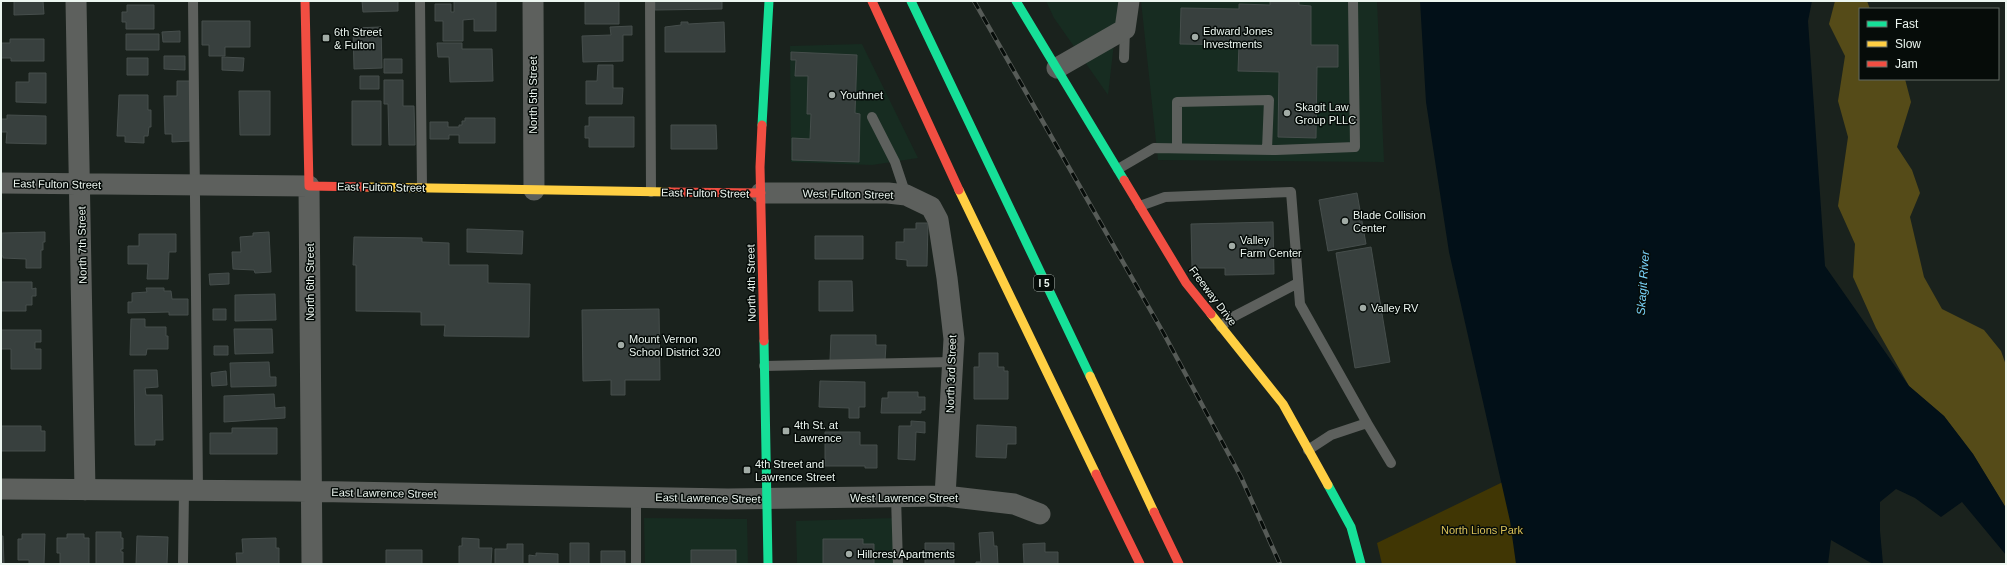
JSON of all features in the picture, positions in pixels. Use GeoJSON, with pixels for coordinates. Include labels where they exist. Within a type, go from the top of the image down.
{"type":"FeatureCollection","features":[{"type":"Feature","properties":{"kind":"main road","name":"North 6th Street"},"geometry":{"type":"LineString","coordinates":[[305,1],[309,186]]}},
{"type":"Feature","properties":{"kind":"main road","name":"North 4th Street"},"geometry":{"type":"LineString","coordinates":[[768,564],[760,167],[769,1]]}},
{"type":"Feature","properties":{"kind":"main road"},"geometry":{"type":"LineString","coordinates":[[872,1],[948,168],[1140,564]]}},
{"type":"Feature","properties":{"kind":"main road","name":"I 5"},"geometry":{"type":"LineString","coordinates":[[911,1],[1179,564]]}},
{"type":"Feature","properties":{"kind":"main road","name":"Freeway Drive"},"geometry":{"type":"LineString","coordinates":[[1016,1],[1186,283],[1283,404],[1351,527],[1361,564]]}},
{"type":"Feature","properties":{"kind":"main road","name":"East Fulton Street"},"geometry":{"type":"LineString","coordinates":[[309,186],[761,193]]}},
{"type":"Feature","properties":{"kind":"street","name":"North 7th Street"},"geometry":{"type":"LineString","coordinates":[[76,1],[81,184],[85,490]]}},
{"type":"Feature","properties":{"kind":"street","name":"North 5th Street"},"geometry":{"type":"LineString","coordinates":[[533,1],[534,190]]}},
{"type":"Feature","properties":{"kind":"street"},"geometry":{"type":"LineString","coordinates":[[1057,68],[1125,29],[1129,1]]}},
{"type":"Feature","properties":{"kind":"street","name":"East Fulton Street"},"geometry":{"type":"LineString","coordinates":[[1,184],[195,184],[309,186]]}},
{"type":"Feature","properties":{"kind":"street","name":"North 6th Street"},"geometry":{"type":"LineString","coordinates":[[309,186],[312,564]]}},
{"type":"Feature","properties":{"kind":"street","name":"West Fulton Street"},"geometry":{"type":"LineString","coordinates":[[761,193],[906,195],[931,207]]}},
{"type":"Feature","properties":{"kind":"street","name":"North 3rd Street"},"geometry":{"type":"LineString","coordinates":[[931,207],[938,220],[954,339],[945,496]]}},
{"type":"Feature","properties":{"kind":"street","name":"East Lawrence Street"},"geometry":{"type":"LineString","coordinates":[[1,488],[766,499]]}},
{"type":"Feature","properties":{"kind":"street","name":"West Lawrence Street"},"geometry":{"type":"LineString","coordinates":[[766,499],[945,496],[1014,504],[1040,514]]}},
{"type":"Feature","properties":{"kind":"lane"},"geometry":{"type":"LineString","coordinates":[[183,564],[191,491],[195,184],[193,1]]}},
{"type":"Feature","properties":{"kind":"lane"},"geometry":{"type":"LineString","coordinates":[[420,1],[422,188]]}},
{"type":"Feature","properties":{"kind":"lane"},"geometry":{"type":"LineString","coordinates":[[650,1],[651,192]]}},
{"type":"Feature","properties":{"kind":"lane"},"geometry":{"type":"LineString","coordinates":[[1118,169],[1154,148],[1267,149],[1355,147],[1353,1]]}},
{"type":"Feature","properties":{"kind":"lane"},"geometry":{"type":"LineString","coordinates":[[1124,58],[1125,29]]}},
{"type":"Feature","properties":{"kind":"lane"},"geometry":{"type":"LineString","coordinates":[[1177,148],[1177,102],[1268,100],[1267,149]]}},
{"type":"Feature","properties":{"kind":"lane"},"geometry":{"type":"LineString","coordinates":[[872,117],[895,162],[906,195]]}},
{"type":"Feature","properties":{"kind":"lane"},"geometry":{"type":"LineString","coordinates":[[1140,206],[1165,198],[1291,192],[1300,304],[1391,463]]}},
{"type":"Feature","properties":{"kind":"lane"},"geometry":{"type":"LineString","coordinates":[[1221,327],[1230,319],[1298,283]]}},
{"type":"Feature","properties":{"kind":"lane"},"geometry":{"type":"LineString","coordinates":[[764,366],[952,362]]}},
{"type":"Feature","properties":{"kind":"lane"},"geometry":{"type":"LineString","coordinates":[[1308,450],[1331,436],[1367,422]]}},
{"type":"Feature","properties":{"kind":"lane"},"geometry":{"type":"LineString","coordinates":[[636,497],[636,564]]}},
{"type":"Feature","properties":{"kind":"lane"},"geometry":{"type":"LineString","coordinates":[[896,497],[898,564]]}},
{"type":"Feature","properties":{"kind":"shaded area"},"geometry":{"type":"Polygon","coordinates":[[[1046,1],[1119,1],[1108,95],[1054,18],[1046,1]]]}},
{"type":"Feature","properties":{"kind":"shaded area"},"geometry":{"type":"Polygon","coordinates":[[[1141,1],[1377,1],[1384,162],[1158,160],[1141,1]]]}},
{"type":"Feature","properties":{"kind":"shaded area"},"geometry":{"type":"Polygon","coordinates":[[[1835,1],[1867,1],[1870,8],[1859,8],[1859,80],[1905,80],[1911,102],[1897,147],[1912,170],[1920,193],[1910,217],[1924,277],[1942,309],[1984,330],[2001,351],[2006,365],[2006,508],[1973,454],[1944,416],[1909,386],[1876,328],[1853,277],[1855,244],[1838,206],[1848,137],[1838,101],[1845,56],[1829,24],[1835,1]]]}},
{"type":"Feature","properties":{"kind":"shaded area"},"geometry":{"type":"Polygon","coordinates":[[[862,44],[918,158],[872,165],[791,162],[790,46],[862,44]]]}},
{"type":"Feature","properties":{"kind":"shaded area"},"geometry":{"type":"Polygon","coordinates":[[[644,518],[747,519],[748,564],[645,564],[644,518]]]}},
{"type":"Feature","properties":{"kind":"shaded area"},"geometry":{"type":"Polygon","coordinates":[[[894,518],[895,564],[797,564],[796,521],[894,518]]]}},
{"type":"Feature","properties":{"kind":"green space","name":"North Lions Park"},"geometry":{"type":"Polygon","coordinates":[[[1509,479],[1525,564],[1382,564],[1377,543],[1509,479]]]}},
{"type":"Feature","properties":{"kind":"water","name":"Skagit River"},"geometry":{"type":"Polygon","coordinates":[[[1420,1],[1812,1],[1808,21],[1825,266],[1909,386],[1944,416],[1973,454],[2006,508],[2006,555],[1962,502],[1941,517],[1915,498],[1896,489],[1880,502],[1880,531],[1883,564],[1873,564],[1831,540],[1828,564],[1516,564],[1510,521],[1449,252],[1426,102],[1420,1]]]}},
{"type":"Feature","properties":{"kind":"building"},"geometry":{"type":"Polygon","coordinates":[[[14,1],[43,1],[44,14],[14,15],[14,1]]]}},
{"type":"Feature","properties":{"kind":"building"},"geometry":{"type":"Polygon","coordinates":[[[362,1],[398,1],[398,11],[363,12],[362,1]]]}},
{"type":"Feature","properties":{"kind":"building"},"geometry":{"type":"Polygon","coordinates":[[[454,1],[496,1],[496,31],[474,31],[474,19],[463,20],[463,41],[443,41],[443,21],[435,21],[435,4],[451,4],[451,12],[454,12],[454,1]]]}},
{"type":"Feature","properties":{"kind":"building"},"geometry":{"type":"Polygon","coordinates":[[[585,1],[619,1],[619,24],[585,24],[585,1]]]}},
{"type":"Feature","properties":{"kind":"building"},"geometry":{"type":"Polygon","coordinates":[[[655,1],[722,1],[722,9],[655,10],[655,1]]]}},
{"type":"Feature","properties":{"kind":"building"},"geometry":{"type":"Polygon","coordinates":[[[1270,1],[1299,1],[1299,5],[1311,6],[1311,45],[1338,45],[1338,67],[1317,67],[1316,138],[1278,137],[1279,72],[1238,71],[1239,45],[1180,44],[1181,8],[1239,9],[1239,4],[1270,5],[1270,1]]]}},
{"type":"Feature","properties":{"kind":"building"},"geometry":{"type":"Polygon","coordinates":[[[127,5],[154,5],[154,29],[126,29],[126,22],[122,22],[122,12],[127,12],[127,5]]]}},
{"type":"Feature","properties":{"kind":"building"},"geometry":{"type":"Polygon","coordinates":[[[202,21],[250,21],[250,47],[225,47],[225,56],[209,56],[209,45],[202,45],[202,21]]]}},
{"type":"Feature","properties":{"kind":"building"},"geometry":{"type":"Polygon","coordinates":[[[681,22],[688,22],[688,24],[724,22],[725,52],[665,52],[665,27],[681,25],[681,22]]]}},
{"type":"Feature","properties":{"kind":"building"},"geometry":{"type":"Polygon","coordinates":[[[632,26],[632,35],[623,35],[623,61],[583,62],[582,36],[611,35],[610,27],[632,26]]]}},
{"type":"Feature","properties":{"kind":"building"},"geometry":{"type":"Polygon","coordinates":[[[381,27],[382,68],[354,69],[353,28],[381,27]]]}},
{"type":"Feature","properties":{"kind":"building"},"geometry":{"type":"Polygon","coordinates":[[[180,31],[180,42],[163,42],[162,32],[180,31]]]}},
{"type":"Feature","properties":{"kind":"building"},"geometry":{"type":"Polygon","coordinates":[[[126,34],[159,34],[159,50],[126,50],[126,34]]]}},
{"type":"Feature","properties":{"kind":"building"},"geometry":{"type":"Polygon","coordinates":[[[10,39],[44,39],[44,61],[11,61],[11,58],[1,58],[1,43],[10,43],[10,39]]]}},
{"type":"Feature","properties":{"kind":"building"},"geometry":{"type":"Polygon","coordinates":[[[437,43],[462,43],[462,49],[492,49],[493,81],[450,82],[449,57],[438,57],[437,43]]]}},
{"type":"Feature","properties":{"kind":"building","name":"Youthnet"},"geometry":{"type":"Polygon","coordinates":[[[791,52],[857,55],[855,113],[860,114],[859,162],[792,160],[792,138],[810,139],[811,114],[807,114],[808,76],[795,76],[796,60],[791,60],[791,52]]]}},
{"type":"Feature","properties":{"kind":"building"},"geometry":{"type":"Polygon","coordinates":[[[164,56],[185,56],[185,70],[164,69],[164,56]]]}},
{"type":"Feature","properties":{"kind":"building"},"geometry":{"type":"Polygon","coordinates":[[[222,57],[244,58],[243,71],[222,70],[222,57]]]}},
{"type":"Feature","properties":{"kind":"building"},"geometry":{"type":"Polygon","coordinates":[[[127,58],[148,58],[148,75],[127,75],[127,58]]]}},
{"type":"Feature","properties":{"kind":"building"},"geometry":{"type":"Polygon","coordinates":[[[384,59],[402,59],[402,73],[384,73],[384,59]]]}},
{"type":"Feature","properties":{"kind":"building"},"geometry":{"type":"Polygon","coordinates":[[[598,65],[613,65],[613,88],[623,88],[622,104],[586,104],[586,81],[597,81],[598,65]]]}},
{"type":"Feature","properties":{"kind":"building"},"geometry":{"type":"Polygon","coordinates":[[[29,73],[46,73],[46,103],[16,102],[16,82],[29,82],[29,73]]]}},
{"type":"Feature","properties":{"kind":"building"},"geometry":{"type":"Polygon","coordinates":[[[360,76],[379,76],[379,89],[360,89],[360,76]]]}},
{"type":"Feature","properties":{"kind":"building"},"geometry":{"type":"Polygon","coordinates":[[[384,80],[403,80],[403,106],[414,106],[415,145],[389,145],[388,104],[384,104],[384,80]]]}},
{"type":"Feature","properties":{"kind":"building"},"geometry":{"type":"Polygon","coordinates":[[[177,81],[190,81],[191,141],[172,142],[172,134],[165,134],[164,96],[177,96],[177,81]]]}},
{"type":"Feature","properties":{"kind":"building"},"geometry":{"type":"Polygon","coordinates":[[[239,91],[270,91],[270,135],[240,135],[239,91]]]}},
{"type":"Feature","properties":{"kind":"building"},"geometry":{"type":"Polygon","coordinates":[[[119,95],[148,95],[148,110],[151,110],[151,127],[149,127],[148,136],[144,136],[144,143],[125,142],[125,136],[117,136],[119,95]]]}},
{"type":"Feature","properties":{"kind":"building"},"geometry":{"type":"Polygon","coordinates":[[[352,101],[381,101],[381,145],[352,145],[352,101]]]}},
{"type":"Feature","properties":{"kind":"building"},"geometry":{"type":"Polygon","coordinates":[[[7,115],[46,116],[46,144],[6,143],[7,132],[1,132],[1,119],[7,119],[7,115]]]}},
{"type":"Feature","properties":{"kind":"building"},"geometry":{"type":"Polygon","coordinates":[[[589,117],[634,117],[634,147],[589,147],[589,138],[585,138],[585,126],[589,126],[589,117]]]}},
{"type":"Feature","properties":{"kind":"building"},"geometry":{"type":"Polygon","coordinates":[[[465,118],[495,118],[495,143],[459,143],[459,135],[449,135],[449,139],[430,139],[430,122],[448,122],[448,127],[459,127],[459,125],[462,125],[462,121],[465,121],[465,118]]]}},
{"type":"Feature","properties":{"kind":"building"},"geometry":{"type":"Polygon","coordinates":[[[671,125],[716,125],[717,149],[671,149],[671,125]]]}},
{"type":"Feature","properties":{"kind":"building"},"geometry":{"type":"Polygon","coordinates":[[[1357,193],[1366,244],[1328,251],[1319,200],[1357,193]]]}},
{"type":"Feature","properties":{"kind":"building","name":"Valley Farm Center"},"geometry":{"type":"Polygon","coordinates":[[[1273,222],[1274,274],[1225,275],[1225,268],[1192,268],[1191,224],[1273,222]]]}},
{"type":"Feature","properties":{"kind":"building"},"geometry":{"type":"Polygon","coordinates":[[[916,223],[928,223],[927,266],[907,266],[907,260],[896,259],[896,242],[904,242],[904,229],[916,229],[916,223]]]}},
{"type":"Feature","properties":{"kind":"building"},"geometry":{"type":"Polygon","coordinates":[[[467,229],[523,231],[522,254],[467,252],[467,229]]]}},
{"type":"Feature","properties":{"kind":"building"},"geometry":{"type":"Polygon","coordinates":[[[45,232],[45,242],[43,242],[43,250],[41,250],[41,268],[26,268],[26,259],[3,258],[3,256],[1,256],[2,233],[45,232]]]}},
{"type":"Feature","properties":{"kind":"building"},"geometry":{"type":"Polygon","coordinates":[[[269,232],[271,272],[255,273],[254,270],[233,269],[232,252],[241,252],[240,237],[253,236],[253,233],[269,232]]]}},
{"type":"Feature","properties":{"kind":"building"},"geometry":{"type":"Polygon","coordinates":[[[139,234],[176,234],[176,252],[169,252],[168,279],[147,279],[148,264],[128,264],[128,246],[139,246],[139,234]]]}},
{"type":"Feature","properties":{"kind":"building"},"geometry":{"type":"Polygon","coordinates":[[[815,236],[863,236],[863,259],[815,259],[815,236]]]}},
{"type":"Feature","properties":{"kind":"building"},"geometry":{"type":"Polygon","coordinates":[[[354,237],[422,238],[422,242],[449,243],[449,265],[488,265],[488,283],[530,284],[529,337],[444,336],[445,325],[421,325],[421,312],[356,311],[356,265],[353,265],[354,237]]]}},
{"type":"Feature","properties":{"kind":"building","name":"Valley RV"},"geometry":{"type":"Polygon","coordinates":[[[1371,247],[1390,362],[1355,368],[1336,253],[1371,247]]]}},
{"type":"Feature","properties":{"kind":"building"},"geometry":{"type":"Polygon","coordinates":[[[229,273],[229,284],[210,285],[209,274],[229,273]]]}},
{"type":"Feature","properties":{"kind":"building"},"geometry":{"type":"Polygon","coordinates":[[[819,281],[852,281],[853,311],[819,311],[819,281]]]}},
{"type":"Feature","properties":{"kind":"building"},"geometry":{"type":"Polygon","coordinates":[[[1,282],[32,282],[32,289],[36,288],[36,296],[32,296],[32,305],[26,305],[26,311],[1,311],[1,282]]]}},
{"type":"Feature","properties":{"kind":"building"},"geometry":{"type":"Polygon","coordinates":[[[146,288],[164,288],[164,291],[171,291],[172,299],[188,299],[188,315],[169,315],[169,312],[128,313],[128,302],[132,302],[132,293],[147,292],[146,288]]]}},
{"type":"Feature","properties":{"kind":"building"},"geometry":{"type":"Polygon","coordinates":[[[275,294],[276,320],[235,321],[235,295],[275,294]]]}},
{"type":"Feature","properties":{"kind":"building"},"geometry":{"type":"Polygon","coordinates":[[[213,309],[226,309],[226,320],[213,320],[213,309]]]}},
{"type":"Feature","properties":{"kind":"building","name":"Mount Vernon School District 320"},"geometry":{"type":"Polygon","coordinates":[[[659,309],[660,380],[625,380],[625,395],[611,395],[611,380],[583,381],[582,310],[659,309]]]}},
{"type":"Feature","properties":{"kind":"building"},"geometry":{"type":"Polygon","coordinates":[[[131,319],[145,319],[145,327],[166,327],[168,349],[147,349],[146,355],[130,355],[131,319]]]}},
{"type":"Feature","properties":{"kind":"building"},"geometry":{"type":"Polygon","coordinates":[[[234,329],[272,329],[273,353],[235,354],[234,329]]]}},
{"type":"Feature","properties":{"kind":"building"},"geometry":{"type":"Polygon","coordinates":[[[1,330],[41,330],[41,342],[35,342],[35,349],[41,349],[41,369],[11,369],[11,349],[1,349],[1,330]]]}},
{"type":"Feature","properties":{"kind":"building"},"geometry":{"type":"Polygon","coordinates":[[[831,335],[876,335],[876,345],[886,345],[885,361],[830,361],[831,335]]]}},
{"type":"Feature","properties":{"kind":"building"},"geometry":{"type":"Polygon","coordinates":[[[214,346],[228,346],[228,355],[214,355],[214,346]]]}},
{"type":"Feature","properties":{"kind":"building"},"geometry":{"type":"Polygon","coordinates":[[[979,353],[998,353],[998,367],[1004,367],[1004,371],[1008,371],[1008,399],[974,399],[974,367],[979,367],[979,353]]]}},
{"type":"Feature","properties":{"kind":"building"},"geometry":{"type":"Polygon","coordinates":[[[269,362],[270,377],[276,377],[276,386],[231,387],[230,363],[269,362]]]}},
{"type":"Feature","properties":{"kind":"building"},"geometry":{"type":"Polygon","coordinates":[[[134,370],[157,370],[158,387],[145,388],[146,395],[162,395],[163,440],[155,440],[155,445],[135,445],[134,370]]]}},
{"type":"Feature","properties":{"kind":"building"},"geometry":{"type":"Polygon","coordinates":[[[226,371],[227,385],[212,386],[211,373],[226,371]]]}},
{"type":"Feature","properties":{"kind":"building"},"geometry":{"type":"Polygon","coordinates":[[[820,381],[865,382],[865,407],[859,407],[859,418],[849,418],[849,408],[819,407],[820,381]]]}},
{"type":"Feature","properties":{"kind":"building"},"geometry":{"type":"Polygon","coordinates":[[[888,392],[918,392],[918,397],[925,397],[925,410],[921,410],[921,413],[881,413],[882,398],[888,398],[888,392]]]}},
{"type":"Feature","properties":{"kind":"building"},"geometry":{"type":"Polygon","coordinates":[[[274,394],[275,408],[285,407],[285,418],[224,422],[224,396],[274,394]]]}},
{"type":"Feature","properties":{"kind":"building"},"geometry":{"type":"Polygon","coordinates":[[[911,421],[925,422],[925,433],[916,432],[915,460],[898,459],[899,426],[911,426],[911,421]]]}},
{"type":"Feature","properties":{"kind":"building"},"geometry":{"type":"Polygon","coordinates":[[[977,425],[1016,427],[1016,444],[1007,444],[1006,458],[976,457],[977,425]]]}},
{"type":"Feature","properties":{"kind":"building"},"geometry":{"type":"Polygon","coordinates":[[[1,426],[41,426],[41,431],[45,431],[45,451],[1,451],[1,426]]]}},
{"type":"Feature","properties":{"kind":"building"},"geometry":{"type":"Polygon","coordinates":[[[232,428],[277,428],[277,454],[210,454],[210,433],[232,433],[232,428]]]}},
{"type":"Feature","properties":{"kind":"building"},"geometry":{"type":"Polygon","coordinates":[[[825,432],[860,432],[860,445],[877,445],[877,468],[865,468],[865,466],[825,466],[825,432]]]}},
{"type":"Feature","properties":{"kind":"building"},"geometry":{"type":"Polygon","coordinates":[[[96,532],[121,532],[121,538],[123,538],[123,549],[121,549],[121,552],[123,552],[123,564],[96,564],[96,532]]]}},
{"type":"Feature","properties":{"kind":"building"},"geometry":{"type":"Polygon","coordinates":[[[993,532],[994,546],[997,546],[998,564],[976,564],[976,562],[981,562],[979,533],[993,532]]]}},
{"type":"Feature","properties":{"kind":"building"},"geometry":{"type":"Polygon","coordinates":[[[22,534],[45,534],[44,564],[29,564],[29,560],[18,560],[18,539],[22,539],[22,534]]]}},
{"type":"Feature","properties":{"kind":"building"},"geometry":{"type":"Polygon","coordinates":[[[67,534],[84,534],[84,538],[89,538],[89,564],[60,564],[60,553],[57,553],[57,538],[67,538],[67,534]]]}},
{"type":"Feature","properties":{"kind":"building"},"geometry":{"type":"Polygon","coordinates":[[[1,536],[3,536],[4,564],[1,564],[1,536]]]}},
{"type":"Feature","properties":{"kind":"building"},"geometry":{"type":"Polygon","coordinates":[[[137,536],[168,537],[167,564],[136,564],[137,536]]]}},
{"type":"Feature","properties":{"kind":"building"},"geometry":{"type":"Polygon","coordinates":[[[276,538],[276,548],[279,548],[279,564],[237,564],[236,553],[243,553],[242,539],[276,538]]]}},
{"type":"Feature","properties":{"kind":"building"},"geometry":{"type":"Polygon","coordinates":[[[462,538],[479,539],[479,548],[492,548],[491,564],[459,564],[459,546],[462,546],[462,538]]]}},
{"type":"Feature","properties":{"kind":"building","name":"Hillcrest Apartments"},"geometry":{"type":"Polygon","coordinates":[[[823,539],[863,539],[863,544],[874,544],[874,564],[823,564],[823,539]]]}},
{"type":"Feature","properties":{"kind":"building"},"geometry":{"type":"Polygon","coordinates":[[[570,543],[589,543],[589,564],[570,564],[570,543]]]}},
{"type":"Feature","properties":{"kind":"building"},"geometry":{"type":"Polygon","coordinates":[[[925,543],[954,543],[954,564],[925,564],[925,543]]]}},
{"type":"Feature","properties":{"kind":"building"},"geometry":{"type":"Polygon","coordinates":[[[1045,543],[1045,552],[1058,552],[1058,564],[1024,564],[1023,544],[1045,543]]]}},
{"type":"Feature","properties":{"kind":"building"},"geometry":{"type":"Polygon","coordinates":[[[507,544],[523,544],[523,564],[495,564],[495,549],[507,549],[507,544]]]}},
{"type":"Feature","properties":{"kind":"building"},"geometry":{"type":"Polygon","coordinates":[[[386,550],[422,550],[422,564],[386,564],[386,550]]]}},
{"type":"Feature","properties":{"kind":"building"},"geometry":{"type":"Polygon","coordinates":[[[691,550],[736,550],[736,564],[691,564],[691,550]]]}},
{"type":"Feature","properties":{"kind":"building"},"geometry":{"type":"Polygon","coordinates":[[[601,551],[625,551],[625,564],[601,564],[601,551]]]}},
{"type":"Feature","properties":{"kind":"building"},"geometry":{"type":"Polygon","coordinates":[[[536,553],[558,554],[558,564],[529,564],[529,555],[536,556],[536,553]]]}},
{"type":"Feature","properties":{"kind":"railway"},"geometry":{"type":"LineString","coordinates":[[974,1],[1164,334],[1241,477],[1280,564]]}},
{"type":"Feature","properties":{"kind":"traffic: fast"},"geometry":{"type":"LineString","coordinates":[[762,125],[769,1]]}},
{"type":"Feature","properties":{"kind":"traffic: fast"},"geometry":{"type":"LineString","coordinates":[[911,1],[1090,376]]}},
{"type":"Feature","properties":{"kind":"traffic: fast"},"geometry":{"type":"LineString","coordinates":[[1016,1],[1124,180]]}},
{"type":"Feature","properties":{"kind":"traffic: fast"},"geometry":{"type":"LineString","coordinates":[[764,341],[768,564]]}},
{"type":"Feature","properties":{"kind":"traffic: fast"},"geometry":{"type":"LineString","coordinates":[[1328,485],[1351,527],[1361,564]]}},
{"type":"Feature","properties":{"kind":"traffic: slow"},"geometry":{"type":"LineString","coordinates":[[367,187],[669,192]]}},
{"type":"Feature","properties":{"kind":"traffic: slow"},"geometry":{"type":"LineString","coordinates":[[959,190],[1096,474]]}},
{"type":"Feature","properties":{"kind":"traffic: slow"},"geometry":{"type":"LineString","coordinates":[[1211,314],[1283,404],[1328,485]]}},
{"type":"Feature","properties":{"kind":"traffic: slow"},"geometry":{"type":"LineString","coordinates":[[1090,376],[1154,512]]}},
{"type":"Feature","properties":{"kind":"traffic: jam"},"geometry":{"type":"LineString","coordinates":[[305,1],[309,186],[367,187]]}},
{"type":"Feature","properties":{"kind":"traffic: jam"},"geometry":{"type":"LineString","coordinates":[[872,1],[959,190]]}},
{"type":"Feature","properties":{"kind":"traffic: jam"},"geometry":{"type":"LineString","coordinates":[[762,125],[760,167],[764,341]]}},
{"type":"Feature","properties":{"kind":"traffic: jam"},"geometry":{"type":"LineString","coordinates":[[1124,180],[1186,283],[1211,314]]}},
{"type":"Feature","properties":{"kind":"traffic: jam"},"geometry":{"type":"LineString","coordinates":[[669,192],[761,193]]}},
{"type":"Feature","properties":{"kind":"traffic: jam"},"geometry":{"type":"LineString","coordinates":[[1096,474],[1140,564]]}},
{"type":"Feature","properties":{"kind":"traffic: jam"},"geometry":{"type":"LineString","coordinates":[[1154,512],[1179,564]]}},
{"type":"Feature","properties":{"kind":"place","name":"Edward Jones Investments"},"geometry":{"type":"Point","coordinates":[1195,37]}},
{"type":"Feature","properties":{"kind":"place","name":"6th Street & Fulton"},"geometry":{"type":"Point","coordinates":[326,38]}},
{"type":"Feature","properties":{"kind":"place","name":"Youthnet"},"geometry":{"type":"Point","coordinates":[832,95]}},
{"type":"Feature","properties":{"kind":"place","name":"Skagit Law Group PLLC"},"geometry":{"type":"Point","coordinates":[1287,113]}},
{"type":"Feature","properties":{"kind":"place","name":"Blade Collision Center"},"geometry":{"type":"Point","coordinates":[1345,221]}},
{"type":"Feature","properties":{"kind":"place","name":"Valley Farm Center"},"geometry":{"type":"Point","coordinates":[1232,246]}},
{"type":"Feature","properties":{"kind":"place","name":"Valley RV"},"geometry":{"type":"Point","coordinates":[1363,308]}},
{"type":"Feature","properties":{"kind":"place","name":"Mount Vernon School District 320"},"geometry":{"type":"Point","coordinates":[621,345]}},
{"type":"Feature","properties":{"kind":"place","name":"4th St. at Lawrence"},"geometry":{"type":"Point","coordinates":[786,431]}},
{"type":"Feature","properties":{"kind":"place","name":"4th Street and Lawrence Street"},"geometry":{"type":"Point","coordinates":[747,470]}},
{"type":"Feature","properties":{"kind":"place","name":"Hillcrest Apartments"},"geometry":{"type":"Point","coordinates":[849,554]}}]}
